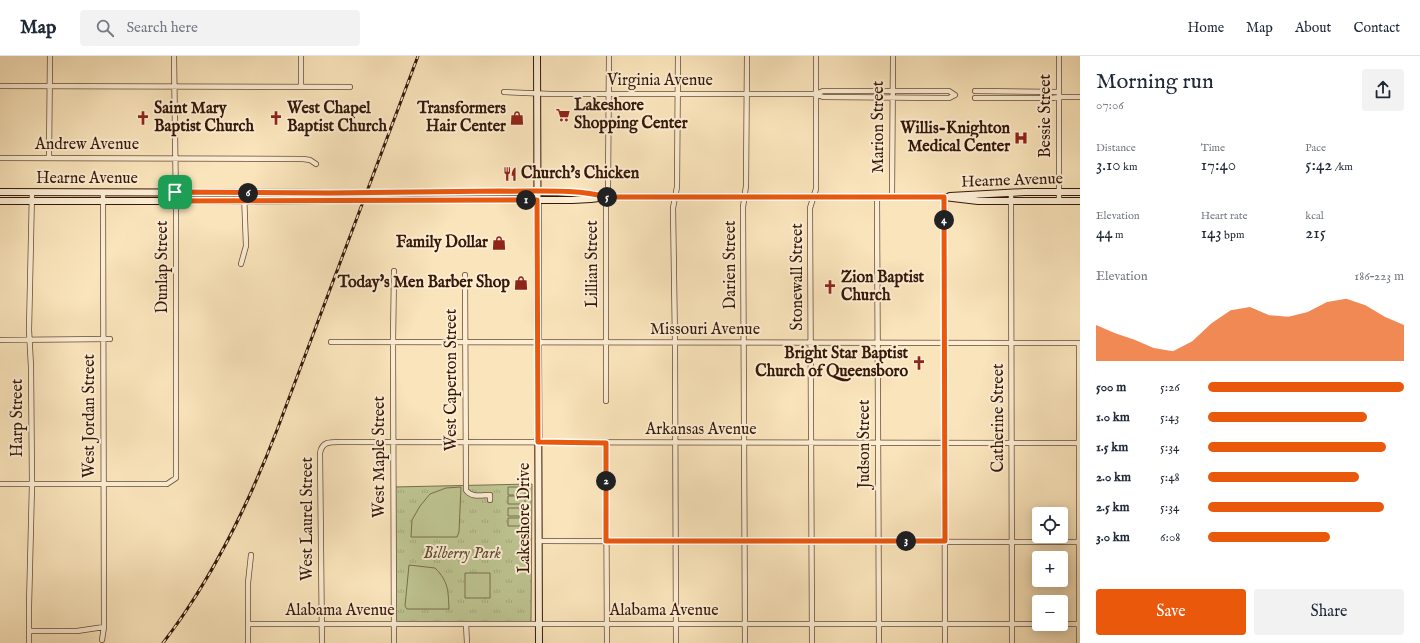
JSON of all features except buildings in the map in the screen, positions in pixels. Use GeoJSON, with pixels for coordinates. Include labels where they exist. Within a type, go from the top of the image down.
{"type":"FeatureCollection","features":[{"type":"Feature","properties":{"kind":"main road","name":"Lakeshore Drive"},"geometry":{"type":"LineString","coordinates":[[538,56],[537,200],[539,643]]}},
{"type":"Feature","properties":{"kind":"main road","name":"Hearne Avenue"},"geometry":{"type":"LineString","coordinates":[[0,192],[384,193],[470,191],[590,194],[606,197]]}},
{"type":"Feature","properties":{"kind":"main road"},"geometry":{"type":"LineString","coordinates":[[469,200],[470,191]]}},
{"type":"Feature","properties":{"kind":"main road","name":"Hearne Avenue"},"geometry":{"type":"LineString","coordinates":[[0,201],[244,202],[328,200],[537,200],[591,199],[606,197],[944,197],[974,194],[1080,192]]}},
{"type":"Feature","properties":{"kind":"main road","name":"Hearne Avenue"},"geometry":{"type":"LineString","coordinates":[[944,197],[962,200],[1080,201]]}},
{"type":"Feature","properties":{"kind":"street"},"geometry":{"type":"LineString","coordinates":[[49,158],[50,56]]}},
{"type":"Feature","properties":{"kind":"street","name":"Dunlap Street"},"geometry":{"type":"LineString","coordinates":[[103,484],[167,484],[176,478],[174,56]]}},
{"type":"Feature","properties":{"kind":"street"},"geometry":{"type":"LineString","coordinates":[[301,56],[301,87]]}},
{"type":"Feature","properties":{"kind":"street","name":"Lillian Street"},"geometry":{"type":"LineString","coordinates":[[606,401],[606,197],[608,189],[609,56]]}},
{"type":"Feature","properties":{"kind":"street"},"geometry":{"type":"LineString","coordinates":[[676,643],[673,208],[677,187],[678,56]]}},
{"type":"Feature","properties":{"kind":"street","name":"Darien Street"},"geometry":{"type":"LineString","coordinates":[[745,643],[743,207],[746,186],[747,56]]}},
{"type":"Feature","properties":{"kind":"street","name":"Stonewall Street"},"geometry":{"type":"LineString","coordinates":[[812,643],[810,208],[816,189],[816,56]]}},
{"type":"Feature","properties":{"kind":"street","name":"Marion Street"},"geometry":{"type":"LineString","coordinates":[[892,197],[893,56]]}},
{"type":"Feature","properties":{"kind":"street","name":"Bessie Street"},"geometry":{"type":"LineString","coordinates":[[1059,56],[1059,201]]}},
{"type":"Feature","properties":{"kind":"street"},"geometry":{"type":"LineString","coordinates":[[0,86],[350,87]]}},
{"type":"Feature","properties":{"kind":"street","name":"Virginia Avenue"},"geometry":{"type":"LineString","coordinates":[[504,92],[609,94],[816,94],[823,91],[949,91],[955,95],[949,98],[823,98],[816,94]]}},
{"type":"Feature","properties":{"kind":"street"},"geometry":{"type":"LineString","coordinates":[[975,91],[1059,94],[1080,97]]}},
{"type":"Feature","properties":{"kind":"street"},"geometry":{"type":"LineString","coordinates":[[975,98],[1052,98],[1059,94]]}},
{"type":"Feature","properties":{"kind":"street","name":"Andrew Avenue"},"geometry":{"type":"LineString","coordinates":[[0,158],[303,159],[310,160],[316,164]]}},
{"type":"Feature","properties":{"kind":"street","name":"Harp Street"},"geometry":{"type":"LineString","coordinates":[[29,643],[32,484],[32,367],[30,339],[32,192]]}},
{"type":"Feature","properties":{"kind":"street"},"geometry":{"type":"LineString","coordinates":[[47,201],[48,192]]}},
{"type":"Feature","properties":{"kind":"street","name":"West Jordan Street"},"geometry":{"type":"LineString","coordinates":[[102,640],[104,627],[103,192]]}},
{"type":"Feature","properties":{"kind":"street"},"geometry":{"type":"LineString","coordinates":[[241,264],[246,246],[244,193]]}},
{"type":"Feature","properties":{"kind":"street","name":"Catherine Street"},"geometry":{"type":"LineString","coordinates":[[1011,193],[1012,643]]}},
{"type":"Feature","properties":{"kind":"street","name":"Judson Street"},"geometry":{"type":"LineString","coordinates":[[878,197],[879,643]]}},
{"type":"Feature","properties":{"kind":"street"},"geometry":{"type":"LineString","coordinates":[[944,197],[946,643]]}},
{"type":"Feature","properties":{"kind":"street","name":"West Maple Street"},"geometry":{"type":"LineString","coordinates":[[394,271],[394,643]]}},
{"type":"Feature","properties":{"kind":"street","name":"West Caperton Street"},"geometry":{"type":"LineString","coordinates":[[465,276],[466,490],[469,494],[474,496],[490,495],[490,500]]}},
{"type":"Feature","properties":{"kind":"street"},"geometry":{"type":"LineString","coordinates":[[0,340],[110,340]]}},
{"type":"Feature","properties":{"kind":"street","name":"Missouri Avenue"},"geometry":{"type":"LineString","coordinates":[[331,342],[1079,343]]}},
{"type":"Feature","properties":{"kind":"street"},"geometry":{"type":"LineString","coordinates":[[1079,343],[1079,643]]}},
{"type":"Feature","properties":{"kind":"street","name":"Arkansas Avenue"},"geometry":{"type":"LineString","coordinates":[[323,444],[331,442],[1079,443]]}},
{"type":"Feature","properties":{"kind":"street"},"geometry":{"type":"LineString","coordinates":[[606,443],[607,643]]}},
{"type":"Feature","properties":{"kind":"street","name":"West Laurel Street"},"geometry":{"type":"LineString","coordinates":[[322,643],[320,453],[323,444]]}},
{"type":"Feature","properties":{"kind":"street"},"geometry":{"type":"LineString","coordinates":[[0,484],[103,484]]}},
{"type":"Feature","properties":{"kind":"street"},"geometry":{"type":"LineString","coordinates":[[538,541],[1080,542]]}},
{"type":"Feature","properties":{"kind":"street"},"geometry":{"type":"LineString","coordinates":[[248,643],[248,583],[251,555]]}},
{"type":"Feature","properties":{"kind":"street","name":"Alabama Avenue"},"geometry":{"type":"LineString","coordinates":[[248,624],[1080,624]]}},
{"type":"Feature","properties":{"kind":"street"},"geometry":{"type":"LineString","coordinates":[[466,624],[467,643]]}},
{"type":"Feature","properties":{"kind":"street"},"geometry":{"type":"LineString","coordinates":[[29,631],[77,631],[104,627]]}},
{"type":"Feature","properties":{"kind":"green space","name":"Bilberry Park"},"geometry":{"type":"Polygon","coordinates":[[[532,484],[531,623],[394,624],[393,487],[532,484]]]}},
{"type":"Feature","properties":{"kind":"green space"},"geometry":{"type":"Polygon","coordinates":[[[461,487],[459,532],[457,537],[411,537],[412,520],[420,506],[430,494],[446,488],[461,487]]]}},
{"type":"Feature","properties":{"kind":"green space"},"geometry":{"type":"Polygon","coordinates":[[[508,487],[525,487],[525,495],[508,495],[508,487]]]}},
{"type":"Feature","properties":{"kind":"green space"},"geometry":{"type":"Polygon","coordinates":[[[508,496],[525,496],[525,504],[508,504],[508,496]]]}},
{"type":"Feature","properties":{"kind":"green space"},"geometry":{"type":"Polygon","coordinates":[[[508,508],[525,508],[525,516],[508,516],[508,508]]]}},
{"type":"Feature","properties":{"kind":"green space"},"geometry":{"type":"Polygon","coordinates":[[[508,518],[525,518],[525,526],[508,526],[508,518]]]}},
{"type":"Feature","properties":{"kind":"green space"},"geometry":{"type":"Polygon","coordinates":[[[409,565],[435,568],[440,573],[447,587],[449,609],[407,609],[405,606],[409,565]]]}},
{"type":"Feature","properties":{"kind":"green space"},"geometry":{"type":"Polygon","coordinates":[[[465,573],[490,573],[490,598],[465,598],[465,573]]]}},
{"type":"Feature","properties":{"kind":"railway"},"geometry":{"type":"LineString","coordinates":[[163,643],[198,593],[228,540],[254,486],[277,430],[418,56]]}},
{"type":"Feature","properties":{"kind":"place","name":"Lakeshore Shopping Center"},"geometry":{"type":"Point","coordinates":[563,115]}},
{"type":"Feature","properties":{"kind":"place","name":"Saint Mary Baptist Church"},"geometry":{"type":"Point","coordinates":[143,118]}},
{"type":"Feature","properties":{"kind":"place","name":"West Chapel Baptist Church"},"geometry":{"type":"Point","coordinates":[276,118]}},
{"type":"Feature","properties":{"kind":"place","name":"Transformers Hair Center"},"geometry":{"type":"Point","coordinates":[517,118]}},
{"type":"Feature","properties":{"kind":"place","name":"Willis-Knighton Medical Center"},"geometry":{"type":"Point","coordinates":[1021,138]}},
{"type":"Feature","properties":{"kind":"place","name":"Church's Chicken"},"geometry":{"type":"Point","coordinates":[510,174]}},
{"type":"Feature","properties":{"kind":"place","name":"Family Dollar"},"geometry":{"type":"Point","coordinates":[499,243]}},
{"type":"Feature","properties":{"kind":"place","name":"Today's Men Barber Shop"},"geometry":{"type":"Point","coordinates":[521,283]}},
{"type":"Feature","properties":{"kind":"place","name":"Zion Baptist Church"},"geometry":{"type":"Point","coordinates":[830,287]}},
{"type":"Feature","properties":{"kind":"place","name":"Bright Star Baptist Church of Queensboro"},"geometry":{"type":"Point","coordinates":[919,363]}},
{"type":"Feature","properties":{"kind":"route"},"geometry":{"type":"LineString","coordinates":[[499,191],[590,194],[606,197],[944,197],[945,541],[606,541],[606,443],[538,442],[537,200],[175,201],[175,192],[330,193],[499,191]]}}]}
